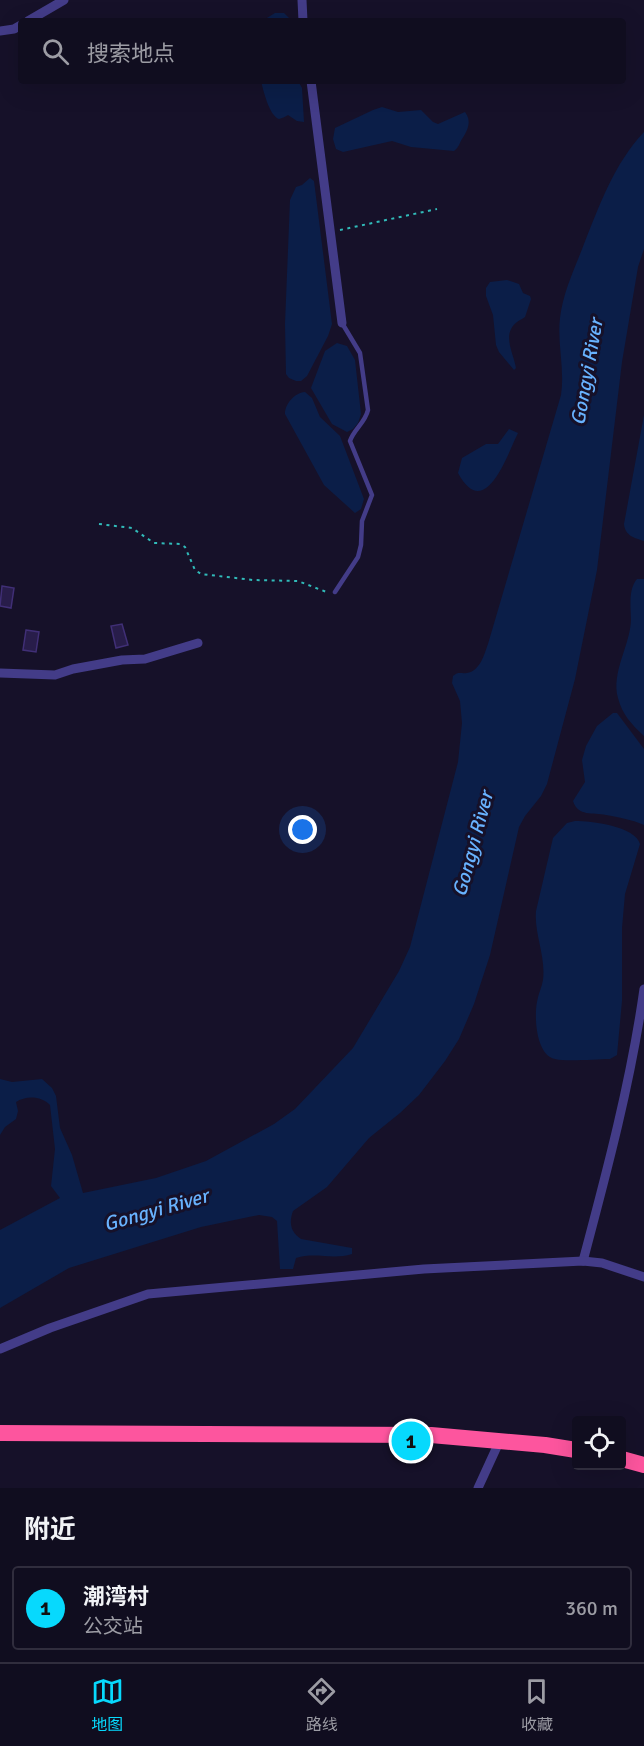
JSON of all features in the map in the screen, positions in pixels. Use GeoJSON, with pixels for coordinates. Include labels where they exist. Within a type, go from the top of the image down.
{"type":"FeatureCollection","features":[{"type":"Feature","properties":{"kind":"highway"},"geometry":{"type":"LineString","coordinates":[[0,1433],[431,1435],[500,1440],[572,1449]]}},
{"type":"Feature","properties":{"kind":"highway"},"geometry":{"type":"LineString","coordinates":[[626,1461],[644,1465]]}},
{"type":"Feature","properties":{"kind":"street"},"geometry":{"type":"LineString","coordinates":[[33,18],[64,0]]}},
{"type":"Feature","properties":{"kind":"street"},"geometry":{"type":"LineString","coordinates":[[302,0],[303,18]]}},
{"type":"Feature","properties":{"kind":"street"},"geometry":{"type":"LineString","coordinates":[[0,31],[18,27]]}},
{"type":"Feature","properties":{"kind":"street"},"geometry":{"type":"LineString","coordinates":[[311,84],[342,323]]}},
{"type":"Feature","properties":{"kind":"street"},"geometry":{"type":"LineString","coordinates":[[0,673],[55,675],[73,669],[122,660],[145,659],[198,644]]}},
{"type":"Feature","properties":{"kind":"street"},"geometry":{"type":"LineString","coordinates":[[584,1261],[606,1177],[644,989]]}},
{"type":"Feature","properties":{"kind":"street"},"geometry":{"type":"LineString","coordinates":[[0,1349],[50,1328],[148,1294],[424,1269],[584,1261],[602,1263],[644,1277]]}},
{"type":"Feature","properties":{"kind":"street"},"geometry":{"type":"LineString","coordinates":[[478,1488],[500,1440]]}},
{"type":"Feature","properties":{"kind":"lane"},"geometry":{"type":"LineString","coordinates":[[335,592],[358,557],[362,521],[372,495],[350,441],[366,418],[368,410],[360,353],[342,323]]}},
{"type":"Feature","properties":{"kind":"path"},"geometry":{"type":"LineString","coordinates":[[331,232],[437,209]]}},
{"type":"Feature","properties":{"kind":"path"},"geometry":{"type":"LineString","coordinates":[[99,524],[132,528],[154,543],[180,544],[185,547],[195,570],[201,574],[253,580],[298,580],[326,593],[335,592]]}},
{"type":"Feature","properties":{"kind":"water"},"geometry":{"type":"Polygon","coordinates":[[[275,13],[284,13],[289,18],[267,18],[275,13]]]}},
{"type":"Feature","properties":{"kind":"water"},"geometry":{"type":"Polygon","coordinates":[[[262,84],[300,84],[302,88],[304,122],[297,121],[288,115],[279,119],[275,117],[267,102],[262,84]]]}},
{"type":"Feature","properties":{"kind":"water"},"geometry":{"type":"Polygon","coordinates":[[[382,107],[398,112],[421,110],[438,124],[465,112],[468,126],[454,151],[411,147],[392,141],[343,152],[336,149],[333,139],[335,128],[382,107]]]}},
{"type":"Feature","properties":{"kind":"water","name":"Gongyi River"},"geometry":{"type":"Polygon","coordinates":[[[644,132],[644,249],[638,267],[622,362],[597,570],[575,679],[547,784],[519,827],[490,955],[474,1004],[459,1039],[419,1095],[369,1138],[327,1187],[293,1211],[291,1226],[301,1239],[352,1248],[352,1254],[303,1256],[296,1258],[293,1269],[280,1269],[277,1221],[272,1217],[259,1215],[201,1227],[69,1268],[0,1308],[0,1230],[60,1198],[51,1186],[55,1149],[50,1105],[34,1098],[24,1098],[16,1102],[18,1111],[16,1119],[5,1127],[0,1135],[0,1079],[12,1082],[42,1079],[52,1088],[56,1096],[60,1128],[72,1155],[83,1193],[156,1178],[206,1161],[274,1124],[295,1109],[353,1048],[399,971],[410,947],[458,762],[462,723],[460,701],[452,683],[453,676],[475,669],[481,662],[488,644],[561,395],[559,328],[567,289],[609,185],[624,157],[644,132]]]}},
{"type":"Feature","properties":{"kind":"water"},"geometry":{"type":"Polygon","coordinates":[[[310,178],[314,181],[332,324],[307,376],[301,381],[296,381],[286,374],[285,324],[290,200],[296,187],[310,178]]]}},
{"type":"Feature","properties":{"kind":"water"},"geometry":{"type":"Polygon","coordinates":[[[507,280],[519,284],[523,293],[531,299],[525,317],[512,327],[510,332],[510,344],[516,368],[514,370],[496,345],[493,315],[486,296],[486,288],[490,282],[507,280]]]}},
{"type":"Feature","properties":{"kind":"water"},"geometry":{"type":"Polygon","coordinates":[[[337,343],[347,346],[355,360],[361,414],[358,423],[347,432],[332,424],[311,388],[325,351],[337,343]]]}},
{"type":"Feature","properties":{"kind":"water"},"geometry":{"type":"Polygon","coordinates":[[[305,392],[312,398],[320,417],[340,436],[364,499],[361,509],[355,513],[324,485],[285,414],[291,400],[297,394],[305,392]]]}},
{"type":"Feature","properties":{"kind":"water"},"geometry":{"type":"Polygon","coordinates":[[[644,415],[644,541],[628,534],[624,524],[644,415]]]}},
{"type":"Feature","properties":{"kind":"water"},"geometry":{"type":"Polygon","coordinates":[[[509,429],[518,433],[494,480],[486,488],[477,491],[468,487],[458,473],[462,458],[486,444],[498,444],[509,429]]]}},
{"type":"Feature","properties":{"kind":"water"},"geometry":{"type":"Polygon","coordinates":[[[637,579],[644,579],[644,736],[625,714],[618,698],[617,688],[619,669],[630,630],[631,593],[637,579]]]}},
{"type":"Feature","properties":{"kind":"water"},"geometry":{"type":"Polygon","coordinates":[[[613,713],[617,713],[644,749],[644,825],[601,814],[582,812],[578,810],[573,801],[585,782],[582,760],[586,746],[597,726],[613,713]]]}},
{"type":"Feature","properties":{"kind":"water"},"geometry":{"type":"Polygon","coordinates":[[[575,821],[621,829],[630,833],[640,844],[625,894],[622,928],[622,1001],[617,1055],[610,1059],[555,1059],[544,1051],[536,1026],[536,1009],[543,971],[536,911],[553,838],[567,823],[575,821]]]}},
{"type":"Feature","properties":{"kind":"building"},"geometry":{"type":"Polygon","coordinates":[[[2,586],[14,588],[11,608],[0,606],[2,586]]]}},
{"type":"Feature","properties":{"kind":"building"},"geometry":{"type":"Polygon","coordinates":[[[122,624],[128,645],[116,648],[111,626],[122,624]]]}},
{"type":"Feature","properties":{"kind":"building"},"geometry":{"type":"Polygon","coordinates":[[[26,630],[39,632],[36,652],[23,650],[26,630]]]}},
{"type":"Feature","properties":{"kind":"place","name":"潮湾村"},"geometry":{"type":"Point","coordinates":[411,1441]}}]}
